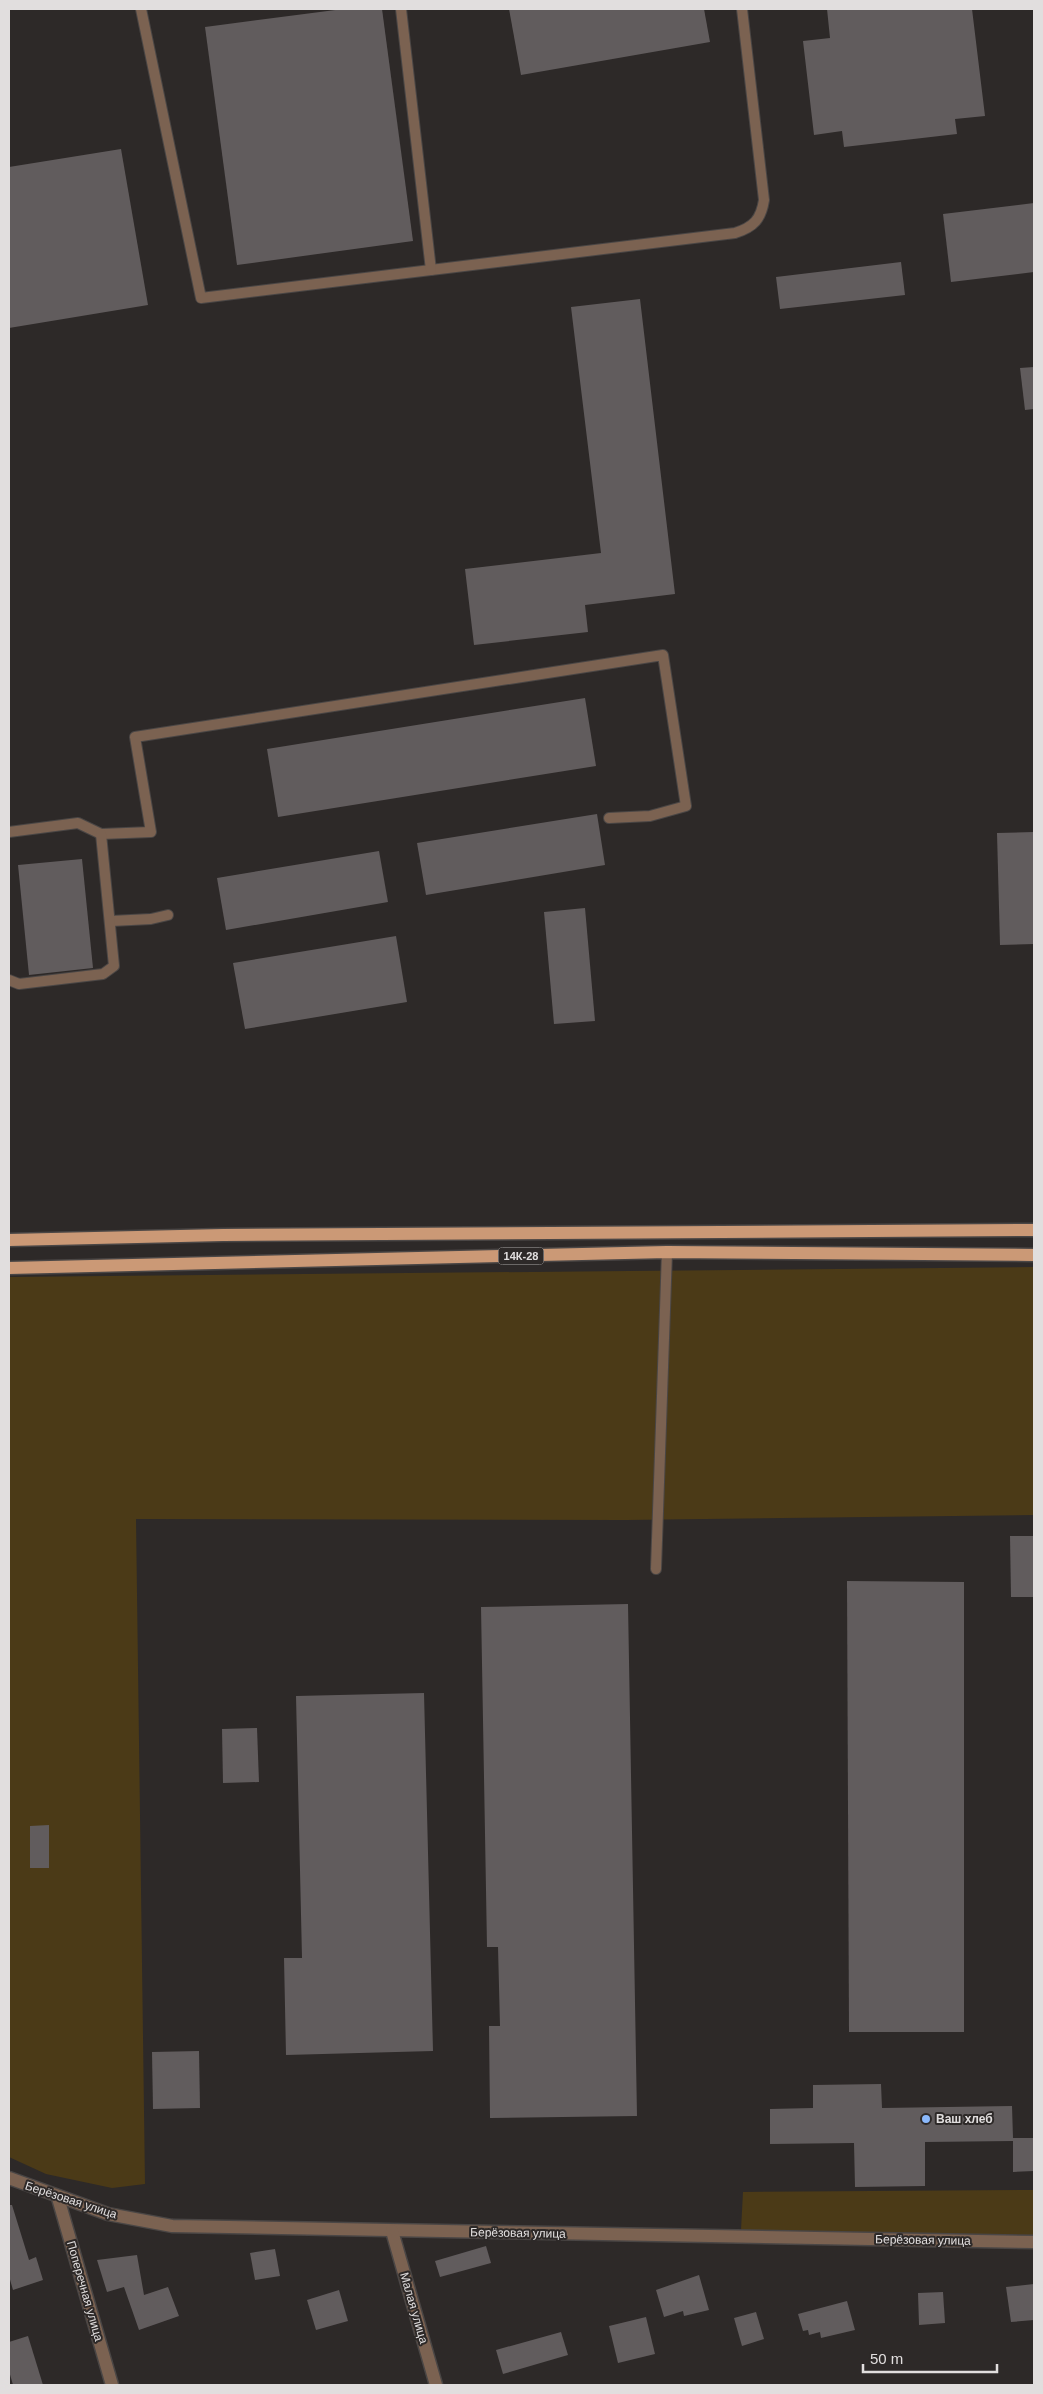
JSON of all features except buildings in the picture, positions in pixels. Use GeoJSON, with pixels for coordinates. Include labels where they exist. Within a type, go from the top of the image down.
{"type":"FeatureCollection","features":[{"type":"Feature","properties":{"kind":"main road","name":"14К-28"},"geometry":{"type":"LineString","coordinates":[[9,1240],[223,1235],[1034,1230]]}},
{"type":"Feature","properties":{"kind":"main road","name":"14К-28"},"geometry":{"type":"LineString","coordinates":[[9,1268],[667,1252],[1034,1255]]}},
{"type":"Feature","properties":{"kind":"street","name":"Берёзовая улица"},"geometry":{"type":"LineString","coordinates":[[9,2178],[58,2198],[108,2214],[172,2226],[1034,2242]]}},
{"type":"Feature","properties":{"kind":"street","name":"Поперечная улица"},"geometry":{"type":"LineString","coordinates":[[58,2198],[112,2385]]}},
{"type":"Feature","properties":{"kind":"street","name":"Малая улица"},"geometry":{"type":"LineString","coordinates":[[392,2231],[436,2385]]}},
{"type":"Feature","properties":{"kind":"lane"},"geometry":{"type":"LineString","coordinates":[[141,9],[201,298],[735,233],[748,229],[757,222],[762,212],[764,200],[742,9]]}},
{"type":"Feature","properties":{"kind":"lane"},"geometry":{"type":"LineString","coordinates":[[401,9],[430,270]]}},
{"type":"Feature","properties":{"kind":"lane"},"geometry":{"type":"LineString","coordinates":[[9,832],[78,823],[101,834],[151,832],[135,737],[663,655],[686,806],[650,816],[609,818]]}},
{"type":"Feature","properties":{"kind":"lane"},"geometry":{"type":"LineString","coordinates":[[9,980],[19,984],[103,974],[114,966],[101,834]]}},
{"type":"Feature","properties":{"kind":"lane"},"geometry":{"type":"LineString","coordinates":[[111,922],[151,919],[168,915]]}},
{"type":"Feature","properties":{"kind":"lane"},"geometry":{"type":"LineString","coordinates":[[656,1569],[667,1252]]}},
{"type":"Feature","properties":{"kind":"shaded area"},"geometry":{"type":"Polygon","coordinates":[[[1034,1267],[1034,1515],[626,1520],[136,1519],[145,2184],[112,2188],[46,2174],[9,2157],[9,1277],[1034,1267]]]}},
{"type":"Feature","properties":{"kind":"shaded area"},"geometry":{"type":"Polygon","coordinates":[[[1034,2190],[1034,2235],[741,2230],[743,2192],[1034,2190]]]}},
{"type":"Feature","properties":{"kind":"place","name":"Ваш хлеб"},"geometry":{"type":"Point","coordinates":[926,2119]}}]}
